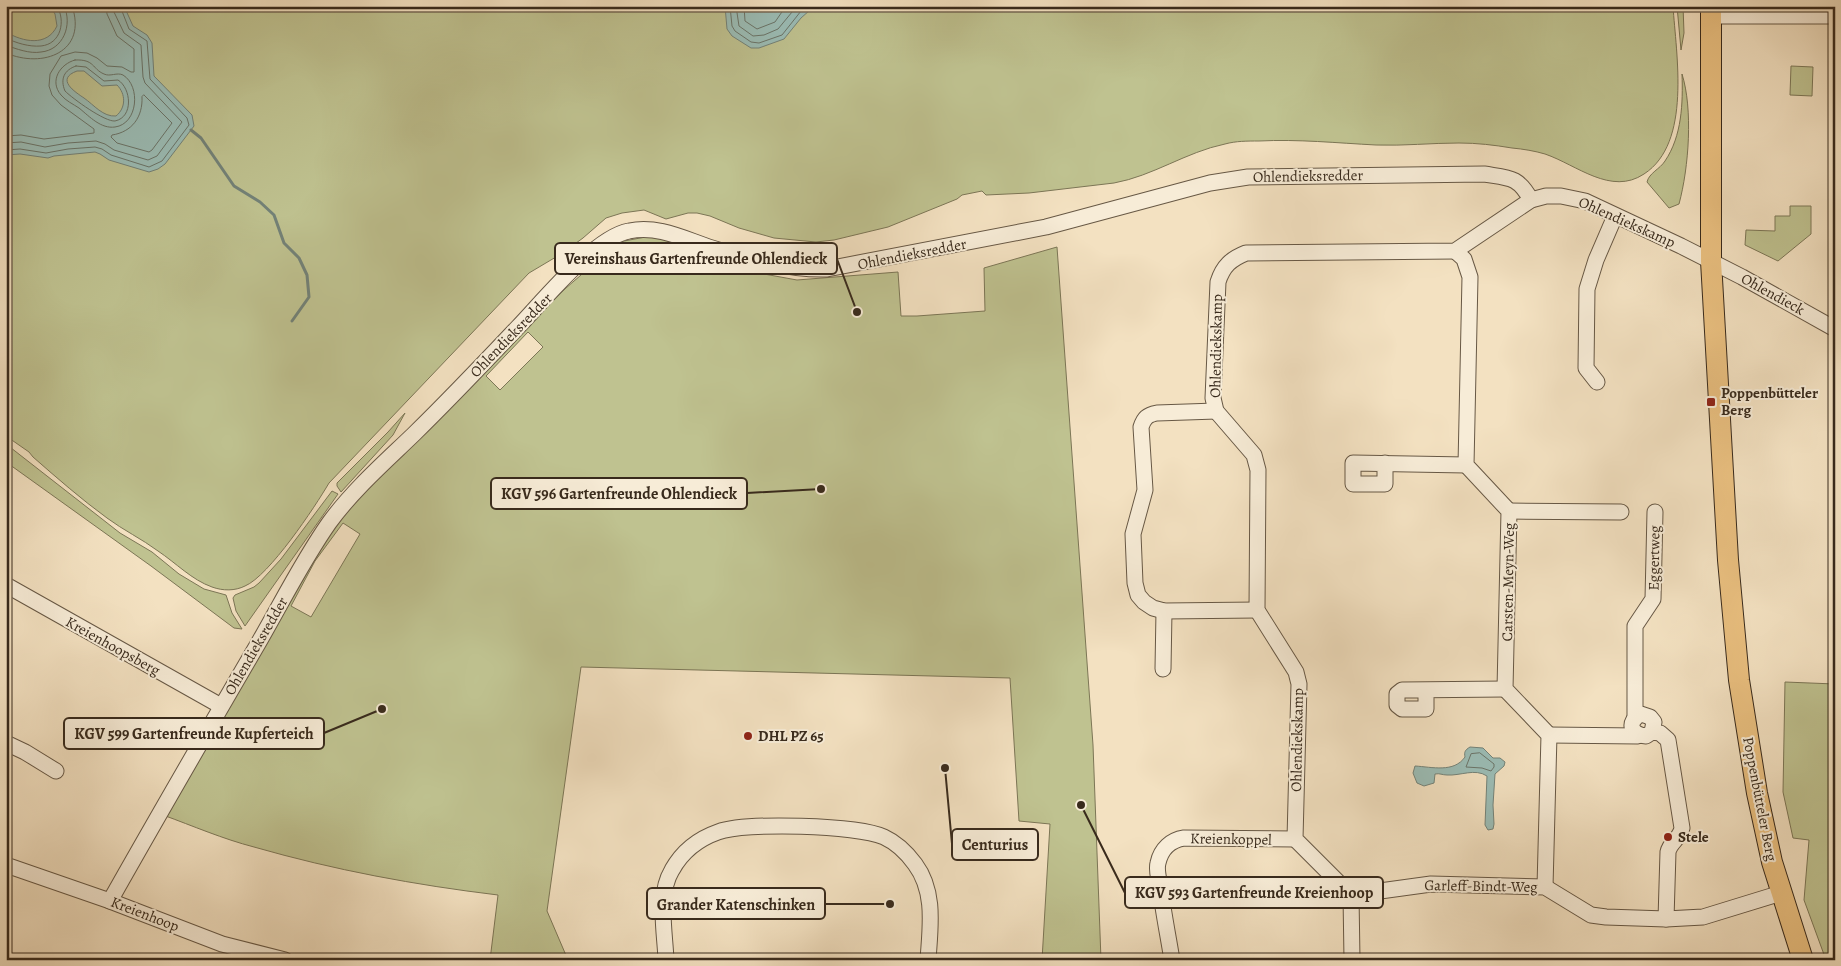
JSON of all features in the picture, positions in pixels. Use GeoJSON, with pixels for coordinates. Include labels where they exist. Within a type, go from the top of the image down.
{"type":"FeatureCollection","features":[{"type":"Feature","properties":{"kind":"main road","name":"Poppenbütteler Berg"},"geometry":{"type":"LineString","coordinates":[[1711,11],[1712,261],[1728,560],[1739,680],[1757,793],[1781,893],[1803,960]]}},
{"type":"Feature","properties":{"kind":"street"},"geometry":{"type":"LineString","coordinates":[[1711,11],[1835,16]]}},
{"type":"Feature","properties":{"kind":"street","name":"Ohlendieksredder"},"geometry":{"type":"LineString","coordinates":[[110,901],[221,706],[331,521],[360,488],[439,410],[598,245],[619,234],[642,229],[657,230],[751,258],[800,268],[827,269],[1046,227],[1210,183],[1248,177],[1484,174],[1509,178],[1520,183],[1531,200]]}},
{"type":"Feature","properties":{"kind":"street","name":"Ohlendiekskamp"},"geometry":{"type":"LineString","coordinates":[[1295,839],[1299,684],[1296,672],[1257,610],[1258,470],[1254,455],[1216,411],[1213,398],[1218,282],[1221,272],[1227,263],[1235,257],[1246,253],[1455,251],[1531,200],[1546,196],[1575,198],[1585,201],[1712,261]]}},
{"type":"Feature","properties":{"kind":"street"},"geometry":{"type":"LineString","coordinates":[[1596,382],[1586,368],[1587,289],[1596,260],[1615,216]]}},
{"type":"Feature","properties":{"kind":"street"},"geometry":{"type":"LineString","coordinates":[[1385,463],[1466,465],[1470,277],[1464,259],[1455,251]]}},
{"type":"Feature","properties":{"kind":"street","name":"Ohlendieck"},"geometry":{"type":"LineString","coordinates":[[1712,261],[1835,328]]}},
{"type":"Feature","properties":{"kind":"street"},"geometry":{"type":"LineString","coordinates":[[1216,411],[1157,413],[1148,415],[1143,420],[1141,427],[1145,490],[1133,534],[1135,583],[1138,594],[1144,602],[1153,608],[1164,611],[1257,610]]}},
{"type":"Feature","properties":{"kind":"street","name":"Carsten-Meyn-Weg"},"geometry":{"type":"LineString","coordinates":[[1466,465],[1509,511],[1505,689]]}},
{"type":"Feature","properties":{"kind":"street"},"geometry":{"type":"LineString","coordinates":[[1509,511],[1621,512]]}},
{"type":"Feature","properties":{"kind":"street","name":"Eggertweg"},"geometry":{"type":"LineString","coordinates":[[1645,734],[1654,722],[1650,717],[1641,714],[1635,717],[1634,626],[1653,599],[1655,512]]}},
{"type":"Feature","properties":{"kind":"street","name":"Kreienhoopsberg"},"geometry":{"type":"LineString","coordinates":[[6,585],[221,706]]}},
{"type":"Feature","properties":{"kind":"street"},"geometry":{"type":"LineString","coordinates":[[1163,670],[1164,611]]}},
{"type":"Feature","properties":{"kind":"street"},"geometry":{"type":"LineString","coordinates":[[1426,690],[1505,689],[1549,736],[1545,887]]}},
{"type":"Feature","properties":{"kind":"street"},"geometry":{"type":"LineString","coordinates":[[1549,736],[1660,734],[1668,740],[1682,828],[1681,834],[1669,846],[1666,919]]}},
{"type":"Feature","properties":{"kind":"street"},"geometry":{"type":"LineString","coordinates":[[6,743],[56,770]]}},
{"type":"Feature","properties":{"kind":"street"},"geometry":{"type":"LineString","coordinates":[[666,960],[664,902],[666,885],[671,871],[681,857],[699,841],[718,831],[732,828],[775,827],[862,831],[885,838],[906,852],[919,870],[928,890],[930,916],[928,960]]}},
{"type":"Feature","properties":{"kind":"street","name":"Kreienkoppel"},"geometry":{"type":"LineString","coordinates":[[1172,960],[1157,865],[1160,855],[1168,845],[1175,840],[1184,838],[1295,839]]}},
{"type":"Feature","properties":{"kind":"street"},"geometry":{"type":"LineString","coordinates":[[1295,839],[1351,895],[1352,960]]}},
{"type":"Feature","properties":{"kind":"street","name":"Kreienhoop"},"geometry":{"type":"LineString","coordinates":[[6,865],[110,901],[222,944],[285,960]]}},
{"type":"Feature","properties":{"kind":"street","name":"Garleff-Bindt-Weg"},"geometry":{"type":"LineString","coordinates":[[1351,895],[1431,884],[1545,887],[1592,914],[1606,917],[1666,919],[1703,917],[1781,893]]}},
{"type":"Feature","properties":{"kind":"green space"},"geometry":{"type":"Polygon","coordinates":[[[6,6],[1673,6],[1678,96],[1675,120],[1669,141],[1659,160],[1644,174],[1632,180],[1619,182],[1594,176],[1541,153],[1486,144],[1386,145],[1303,141],[1246,141],[1229,143],[1197,152],[1142,175],[1114,183],[1029,193],[986,195],[982,191],[962,195],[957,199],[888,227],[834,240],[816,242],[774,238],[697,213],[688,213],[666,219],[644,210],[622,213],[606,218],[561,254],[529,273],[329,483],[303,524],[266,569],[255,580],[245,586],[233,590],[225,590],[212,587],[198,580],[113,522],[69,488],[29,452],[6,436],[6,6]]]}},
{"type":"Feature","properties":{"kind":"green space"},"geometry":{"type":"Polygon","coordinates":[[[1677,6],[1683,6],[1684,33],[1681,50],[1677,6]]]}},
{"type":"Feature","properties":{"kind":"green space"},"geometry":{"type":"Polygon","coordinates":[[[1791,66],[1813,67],[1812,96],[1790,95],[1791,66]]]}},
{"type":"Feature","properties":{"kind":"green space"},"geometry":{"type":"Polygon","coordinates":[[[1682,74],[1688,104],[1687,156],[1679,204],[1669,208],[1647,182],[1650,176],[1665,161],[1675,141],[1682,108],[1682,74]]]}},
{"type":"Feature","properties":{"kind":"green space"},"geometry":{"type":"Polygon","coordinates":[[[1790,206],[1811,206],[1811,234],[1778,261],[1745,245],[1746,230],[1775,231],[1775,216],[1790,216],[1790,206]]]}},
{"type":"Feature","properties":{"kind":"green space"},"geometry":{"type":"Polygon","coordinates":[[[656,235],[708,256],[764,274],[797,280],[898,272],[901,316],[985,311],[984,268],[1057,247],[1093,745],[1101,960],[1042,960],[1050,824],[1019,821],[1010,678],[581,667],[547,911],[568,960],[490,960],[498,895],[436,887],[314,863],[231,840],[163,815],[324,537],[357,499],[566,288],[619,242],[656,235]],[[528,332],[486,376],[500,390],[543,347],[528,332]],[[343,523],[315,561],[291,606],[311,617],[360,534],[343,523]]]}},
{"type":"Feature","properties":{"kind":"green space"},"geometry":{"type":"Polygon","coordinates":[[[405,413],[393,435],[341,492],[337,483],[405,413]]]}},
{"type":"Feature","properties":{"kind":"green space"},"geometry":{"type":"Polygon","coordinates":[[[6,444],[120,533],[152,552],[179,574],[204,589],[226,595],[232,613],[242,629],[234,628],[6,462],[6,444]]]}},
{"type":"Feature","properties":{"kind":"green space"},"geometry":{"type":"Polygon","coordinates":[[[332,491],[338,494],[245,626],[236,611],[233,598],[235,595],[259,583],[281,559],[332,491]]]}},
{"type":"Feature","properties":{"kind":"green space"},"geometry":{"type":"Polygon","coordinates":[[[1785,682],[1835,684],[1835,960],[1826,960],[1804,900],[1809,840],[1793,838],[1783,792],[1785,682]]]}},
{"type":"Feature","properties":{"kind":"water"},"geometry":{"type":"Polygon","coordinates":[[[50,6],[124,6],[133,26],[147,35],[152,43],[154,76],[192,115],[194,126],[165,164],[158,169],[149,172],[109,160],[95,152],[48,158],[20,154],[6,155],[6,32],[27,40],[41,40],[53,33],[57,26],[55,14],[50,6]],[[77,71],[71,74],[67,81],[69,85],[103,113],[116,116],[122,109],[124,101],[120,89],[117,85],[102,86],[84,71],[77,71]]]}},
{"type":"Feature","properties":{"kind":"water"},"geometry":{"type":"Polygon","coordinates":[[[725,6],[810,6],[810,10],[784,39],[759,48],[751,48],[732,36],[727,29],[725,6]]]}},
{"type":"Feature","properties":{"kind":"water"},"geometry":{"type":"Polygon","coordinates":[[[1470,747],[1483,748],[1493,758],[1500,758],[1505,762],[1504,766],[1495,774],[1493,829],[1488,830],[1485,825],[1487,776],[1478,773],[1435,774],[1434,783],[1424,786],[1417,783],[1413,773],[1415,766],[1442,768],[1455,765],[1465,757],[1465,751],[1470,747]]]}},
{"type":"Feature","properties":{"kind":"waterway"},"geometry":{"type":"LineString","coordinates":[[191,130],[201,138],[234,186],[260,202],[274,215],[284,243],[299,258],[307,275],[309,297],[292,321]]}},
{"type":"Feature","properties":{"kind":"place","name":"Vereinshaus Gartenfreunde Ohlendieck"},"geometry":{"type":"Point","coordinates":[857,312]}},
{"type":"Feature","properties":{"kind":"place","name":"Poppenbütteler Berg"},"geometry":{"type":"Point","coordinates":[1711,402]}},
{"type":"Feature","properties":{"kind":"place","name":"KGV 596 Gartenfreunde Ohlendieck"},"geometry":{"type":"Point","coordinates":[821,489]}},
{"type":"Feature","properties":{"kind":"place","name":"KGV 599 Gartenfreunde Kupferteich"},"geometry":{"type":"Point","coordinates":[382,709]}},
{"type":"Feature","properties":{"kind":"place","name":"DHL PZ 65"},"geometry":{"type":"Point","coordinates":[748,736]}},
{"type":"Feature","properties":{"kind":"place","name":"Centurius"},"geometry":{"type":"Point","coordinates":[945,768]}},
{"type":"Feature","properties":{"kind":"place","name":"KGV 593 Gartenfreunde Kreienhoop"},"geometry":{"type":"Point","coordinates":[1081,805]}},
{"type":"Feature","properties":{"kind":"place","name":"Stele"},"geometry":{"type":"Point","coordinates":[1668,837]}},
{"type":"Feature","properties":{"kind":"place","name":"Grander Katenschinken"},"geometry":{"type":"Point","coordinates":[890,904]}}]}
